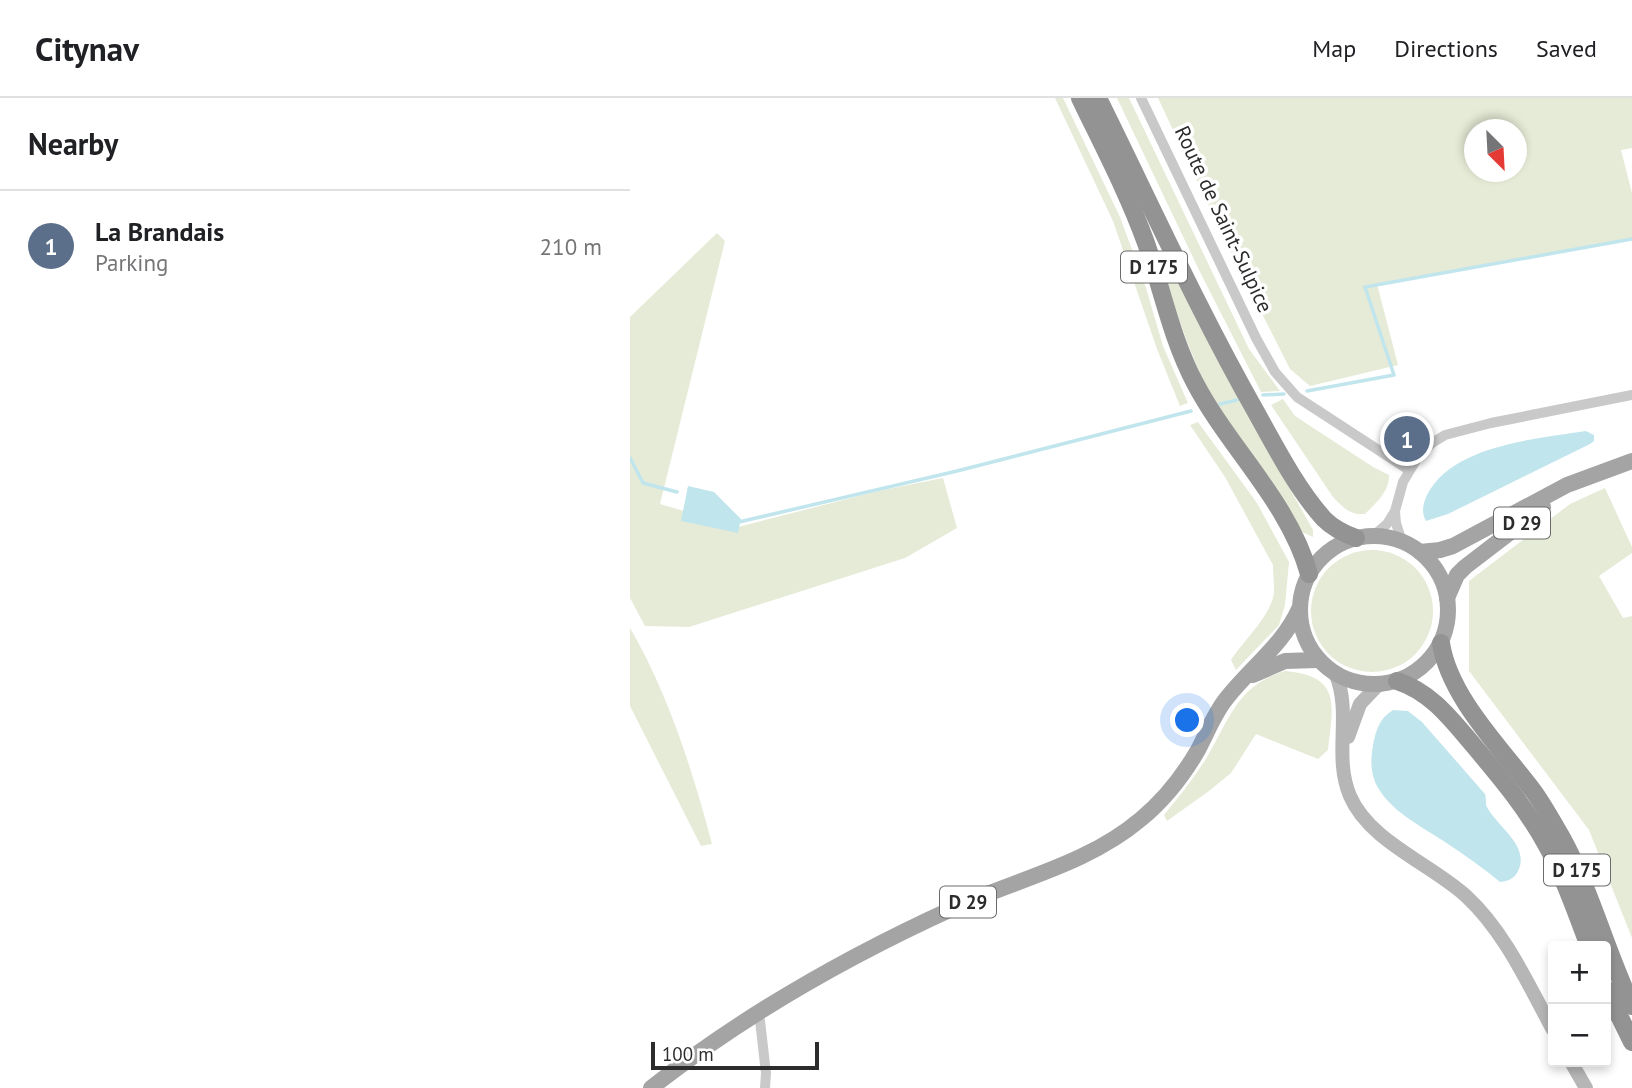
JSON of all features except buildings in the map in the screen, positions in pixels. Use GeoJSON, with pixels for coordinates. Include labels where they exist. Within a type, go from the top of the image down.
{"type":"FeatureCollection","features":[{"type":"Feature","properties":{"kind":"highway","name":"D 175"},"geometry":{"type":"LineString","coordinates":[[1080,98],[1129,201],[1158,279],[1178,345],[1194,381],[1226,436],[1275,503],[1297,542],[1309,574]]}},
{"type":"Feature","properties":{"kind":"highway","name":"D 175"},"geometry":{"type":"LineString","coordinates":[[1098,98],[1212,328],[1265,428],[1315,508],[1327,522],[1345,534],[1364,537]]}},
{"type":"Feature","properties":{"kind":"highway","name":"D 175"},"geometry":{"type":"LineString","coordinates":[[1441,643],[1446,664],[1461,694],[1534,793],[1563,839],[1582,879],[1608,951],[1632,1006]]}},
{"type":"Feature","properties":{"kind":"highway","name":"D 175"},"geometry":{"type":"LineString","coordinates":[[1397,681],[1416,688],[1435,702],[1505,782],[1549,848],[1587,941]]}},
{"type":"Feature","properties":{"kind":"highway"},"geometry":{"type":"LineString","coordinates":[[1611,999],[1632,1042]]}},
{"type":"Feature","properties":{"kind":"main road","name":"D 29"},"geometry":{"type":"LineString","coordinates":[[1420,552],[1453,546],[1566,485],[1632,461]]}},
{"type":"Feature","properties":{"kind":"main road","name":"D 29"},"geometry":{"type":"LineString","coordinates":[[1447,597],[1457,575],[1474,559],[1547,504],[1615,468]]}},
{"type":"Feature","properties":{"kind":"main road"},"geometry":{"type":"LineString","coordinates":[[1364,537],[1402,542],[1420,552],[1438,572],[1447,597],[1447,620],[1441,643],[1423,666],[1397,681],[1379,684],[1357,683],[1336,675],[1318,660],[1304,636],[1300,609],[1304,585],[1309,574],[1329,551],[1364,537]]}},
{"type":"Feature","properties":{"kind":"main road","name":"D 29"},"geometry":{"type":"LineString","coordinates":[[651,1088],[759,1012],[837,967],[910,928],[1082,857],[1125,832],[1153,809],[1176,783],[1220,708],[1286,635],[1300,609]]}},
{"type":"Feature","properties":{"kind":"main road","name":"D 29"},"geometry":{"type":"LineString","coordinates":[[1245,680],[1285,661],[1318,660]]}},
{"type":"Feature","properties":{"kind":"street","name":"Route de Saint-Sulpice"},"geometry":{"type":"LineString","coordinates":[[1141,98],[1266,358],[1284,384],[1297,397],[1409,470]]}},
{"type":"Feature","properties":{"kind":"street"},"geometry":{"type":"LineString","coordinates":[[1364,537],[1387,524],[1395,511],[1409,470],[1419,455],[1432,443],[1454,432],[1632,395]]}},
{"type":"Feature","properties":{"kind":"street"},"geometry":{"type":"LineString","coordinates":[[1395,511],[1402,542]]}},
{"type":"Feature","properties":{"kind":"street"},"geometry":{"type":"LineString","coordinates":[[1336,675],[1343,699],[1341,750],[1350,796],[1363,816],[1388,840],[1441,875],[1486,917],[1548,1021]]}},
{"type":"Feature","properties":{"kind":"street"},"geometry":{"type":"LineString","coordinates":[[1344,773],[1345,749],[1353,721],[1360,705],[1379,684]]}},
{"type":"Feature","properties":{"kind":"street"},"geometry":{"type":"LineString","coordinates":[[759,1012],[766,1073],[765,1088]]}},
{"type":"Feature","properties":{"kind":"street"},"geometry":{"type":"LineString","coordinates":[[1574,1067],[1586,1088]]}},
{"type":"Feature","properties":{"kind":"green space"},"geometry":{"type":"Polygon","coordinates":[[[1055,98],[1063,98],[1120,217],[1146,288],[1163,346],[1188,403],[1180,406],[1157,349],[1113,221],[1055,98]]]}},
{"type":"Feature","properties":{"kind":"green space"},"geometry":{"type":"Polygon","coordinates":[[[1117,98],[1129,98],[1249,349],[1280,391],[1261,392],[1117,98]]]}},
{"type":"Feature","properties":{"kind":"green space"},"geometry":{"type":"Polygon","coordinates":[[[1158,98],[1632,98],[1632,148],[1621,150],[1632,193],[1632,238],[1377,284],[1398,365],[1310,386],[1290,369],[1225,241],[1158,98]]]}},
{"type":"Feature","properties":{"kind":"green space"},"geometry":{"type":"Polygon","coordinates":[[[717,233],[725,241],[660,504],[738,527],[878,491],[943,478],[957,528],[905,558],[689,627],[645,626],[630,598],[630,317],[717,233]]]}},
{"type":"Feature","properties":{"kind":"green space"},"geometry":{"type":"Polygon","coordinates":[[[1166,251],[1271,455],[1313,530],[1313,537],[1302,532],[1214,402],[1174,303],[1159,254],[1166,251]]]}},
{"type":"Feature","properties":{"kind":"green space"},"geometry":{"type":"Polygon","coordinates":[[[1283,399],[1295,416],[1389,475],[1385,491],[1365,514],[1351,512],[1333,497],[1271,405],[1283,399]]]}},
{"type":"Feature","properties":{"kind":"green space"},"geometry":{"type":"Polygon","coordinates":[[[1198,422],[1257,503],[1289,562],[1285,605],[1279,625],[1236,670],[1231,660],[1270,606],[1274,588],[1273,565],[1225,477],[1190,425],[1198,422]]]}},
{"type":"Feature","properties":{"kind":"green space"},"geometry":{"type":"Polygon","coordinates":[[[1605,488],[1632,547],[1632,553],[1599,576],[1623,618],[1632,616],[1632,938],[1589,830],[1469,671],[1469,581],[1570,504],[1605,488]]]}},
{"type":"Feature","properties":{"kind":"green space"},"geometry":{"type":"Polygon","coordinates":[[[1372,550],[1395,555],[1415,568],[1428,588],[1433,611],[1428,634],[1415,654],[1395,667],[1372,672],[1349,667],[1329,654],[1316,634],[1311,611],[1316,588],[1329,568],[1349,555],[1372,550]]]}},
{"type":"Feature","properties":{"kind":"green space"},"geometry":{"type":"Polygon","coordinates":[[[630,628],[668,706],[697,789],[712,844],[701,846],[630,706],[630,628]]]}},
{"type":"Feature","properties":{"kind":"green space"},"geometry":{"type":"Polygon","coordinates":[[[1285,671],[1316,679],[1325,686],[1330,695],[1332,707],[1328,750],[1318,759],[1256,734],[1231,773],[1167,821],[1164,815],[1204,762],[1235,707],[1255,686],[1285,671]]]}},
{"type":"Feature","properties":{"kind":"water"},"geometry":{"type":"Polygon","coordinates":[[[1586,431],[1594,435],[1594,441],[1590,444],[1448,514],[1426,521],[1423,508],[1427,495],[1439,478],[1455,465],[1497,447],[1586,431]]]}},
{"type":"Feature","properties":{"kind":"water"},"geometry":{"type":"Polygon","coordinates":[[[688,486],[714,492],[741,519],[738,533],[681,521],[688,486]]]}},
{"type":"Feature","properties":{"kind":"water"},"geometry":{"type":"Polygon","coordinates":[[[1393,710],[1408,711],[1422,722],[1485,794],[1490,812],[1514,841],[1521,857],[1520,866],[1513,878],[1500,882],[1388,802],[1375,782],[1371,759],[1379,725],[1393,710]]]}},
{"type":"Feature","properties":{"kind":"waterway"},"geometry":{"type":"LineString","coordinates":[[1307,391],[1394,375],[1365,287],[1632,239]]}},
{"type":"Feature","properties":{"kind":"waterway"},"geometry":{"type":"LineString","coordinates":[[1263,395],[1284,394]]}},
{"type":"Feature","properties":{"kind":"waterway"},"geometry":{"type":"LineString","coordinates":[[1220,404],[1237,400]]}},
{"type":"Feature","properties":{"kind":"waterway"},"geometry":{"type":"LineString","coordinates":[[739,522],[957,471],[1191,411]]}},
{"type":"Feature","properties":{"kind":"waterway"},"geometry":{"type":"LineString","coordinates":[[630,458],[643,483],[677,492]]}},
{"type":"Feature","properties":{"kind":"place","name":"La Brandais"},"geometry":{"type":"Point","coordinates":[1407,439]}}]}
